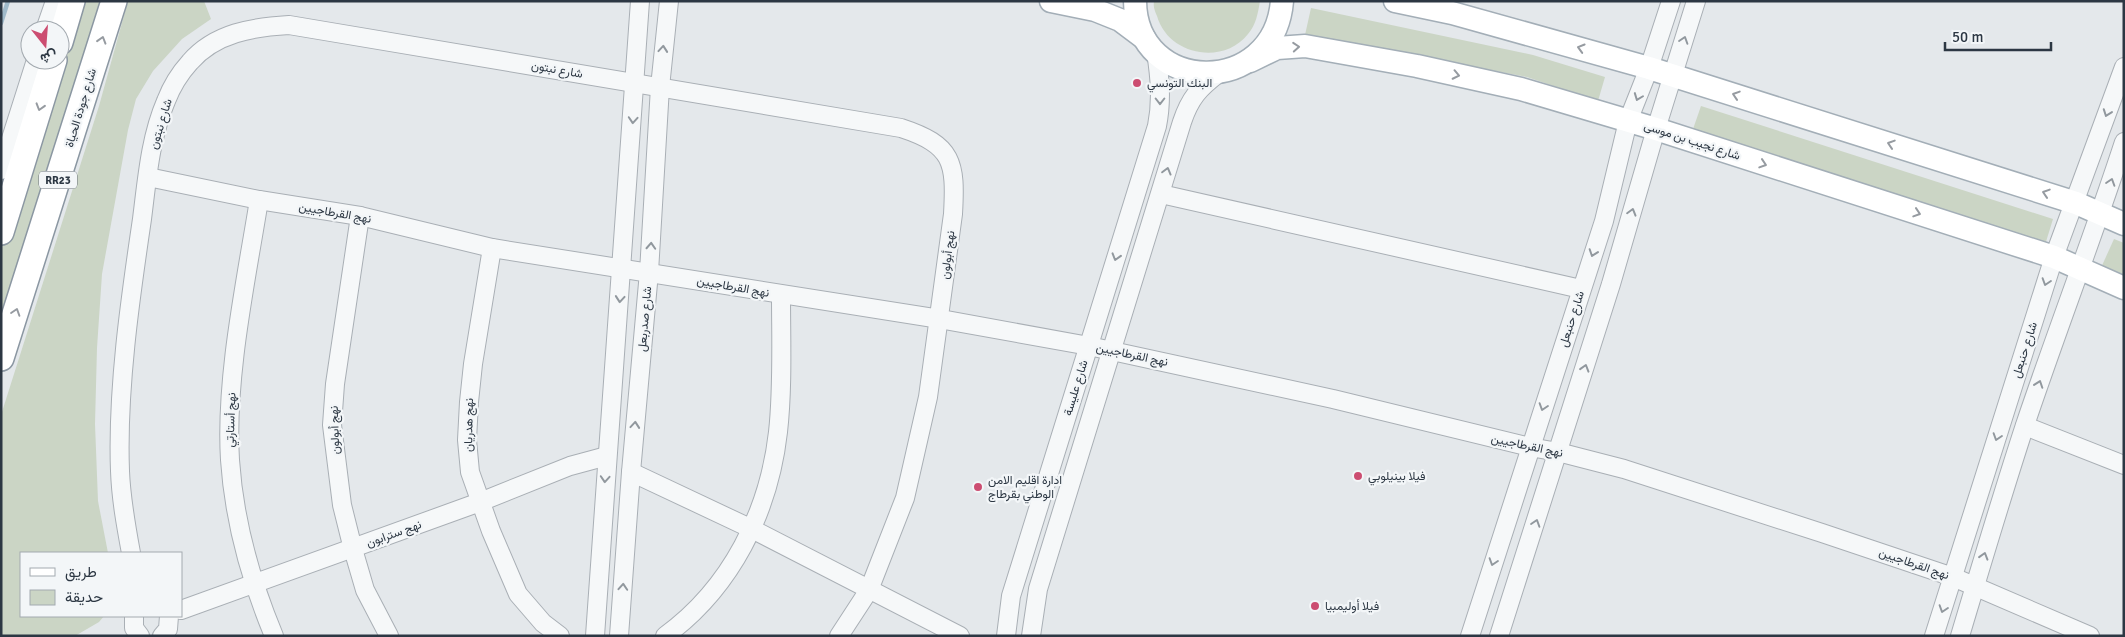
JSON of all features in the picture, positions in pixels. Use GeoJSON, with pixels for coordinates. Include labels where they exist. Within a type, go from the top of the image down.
{"type":"FeatureCollection","features":[{"type":"Feature","properties":{"kind":"highway"},"geometry":{"type":"LineString","coordinates":[[66,20],[72,1]]}},
{"type":"Feature","properties":{"kind":"highway","name":"شارع جودة الحياة"},"geometry":{"type":"LineString","coordinates":[[1,358],[114,1]]}},
{"type":"Feature","properties":{"kind":"highway","name":"RR23"},"geometry":{"type":"LineString","coordinates":[[1,232],[51,70]]}},
{"type":"Feature","properties":{"kind":"main road"},"geometry":{"type":"LineString","coordinates":[[1051,1],[1095,10],[1120,20],[1169,63],[1185,70],[1202,74],[1219,73]]}},
{"type":"Feature","properties":{"kind":"main road"},"geometry":{"type":"LineString","coordinates":[[1135,1],[1135,14],[1150,45]]}},
{"type":"Feature","properties":{"kind":"main road"},"geometry":{"type":"LineString","coordinates":[[1250,61],[1264,48],[1275,33],[1281,15],[1282,1]]}},
{"type":"Feature","properties":{"kind":"main road"},"geometry":{"type":"LineString","coordinates":[[1395,1],[1452,13],[1673,75],[2076,203],[2124,224]]}},
{"type":"Feature","properties":{"kind":"main road","name":"شارع نجيب بن موسى"},"geometry":{"type":"LineString","coordinates":[[1219,73],[1235,69],[1277,48],[1305,46],[1417,66],[1521,89],[1656,129],[2054,257],[2124,288]]}},
{"type":"Feature","properties":{"kind":"street"},"geometry":{"type":"LineString","coordinates":[[49,20],[54,1]]}},
{"type":"Feature","properties":{"kind":"street"},"geometry":{"type":"LineString","coordinates":[[594,636],[640,1]]}},
{"type":"Feature","properties":{"kind":"street","name":"شارع صدربعل"},"geometry":{"type":"LineString","coordinates":[[619,636],[631,472],[649,272],[660,87],[669,1]]}},
{"type":"Feature","properties":{"kind":"street","name":"شارع حنبعل"},"geometry":{"type":"LineString","coordinates":[[1470,636],[1604,221],[1628,121],[1650,68],[1671,1]]}},
{"type":"Feature","properties":{"kind":"street"},"geometry":{"type":"LineString","coordinates":[[1499,636],[1611,284],[1696,1]]}},
{"type":"Feature","properties":{"kind":"street","name":"شارع نبتون"},"geometry":{"type":"LineString","coordinates":[[131,552],[123,509],[120,430],[133,278],[158,125],[166,100],[190,62],[212,44],[226,37],[258,26],[289,24],[660,87]]}},
{"type":"Feature","properties":{"kind":"street","name":"شارع عليسة"},"geometry":{"type":"LineString","coordinates":[[1006,636],[1011,596],[1156,126],[1160,108],[1160,79],[1150,45]]}},
{"type":"Feature","properties":{"kind":"street","name":"شارع حنبعل"},"geometry":{"type":"LineString","coordinates":[[1934,636],[2054,257],[2076,203],[2124,67]]}},
{"type":"Feature","properties":{"kind":"street"},"geometry":{"type":"LineString","coordinates":[[1,170],[33,70]]}},
{"type":"Feature","properties":{"kind":"street","name":"شارع عليسة"},"geometry":{"type":"LineString","coordinates":[[1030,636],[1038,589],[1188,104],[1202,86],[1219,73]]}},
{"type":"Feature","properties":{"kind":"street","name":"نهج أبولون"},"geometry":{"type":"LineString","coordinates":[[660,87],[901,128],[934,141],[944,151],[951,166],[954,188],[953,214],[940,319],[928,397],[905,498],[869,590],[839,636]]}},
{"type":"Feature","properties":{"kind":"street","name":"شارع حنبعل"},"geometry":{"type":"LineString","coordinates":[[1960,636],[2025,426],[2079,269],[2101,214],[2124,142]]}},
{"type":"Feature","properties":{"kind":"street","name":"نهج القرطاجيين"},"geometry":{"type":"LineString","coordinates":[[148,178],[259,200],[360,216],[492,248],[940,319],[1089,346],[1333,399],[1530,447],[1558,452],[1624,469],[1953,577],[2090,636]]}},
{"type":"Feature","properties":{"kind":"street"},"geometry":{"type":"LineString","coordinates":[[1161,194],[1581,290]]}},
{"type":"Feature","properties":{"kind":"street","name":"نهج أستارتي"},"geometry":{"type":"LineString","coordinates":[[259,200],[233,379],[230,459],[241,531],[255,583],[274,636]]}},
{"type":"Feature","properties":{"kind":"street","name":"نهج أبولون"},"geometry":{"type":"LineString","coordinates":[[360,216],[335,384],[332,425],[342,505],[353,549],[365,590],[389,636]]}},
{"type":"Feature","properties":{"kind":"street","name":"نهج هدريان"},"geometry":{"type":"LineString","coordinates":[[492,248],[472,364],[467,440],[470,472],[480,502],[518,594],[543,623],[560,636]]}},
{"type":"Feature","properties":{"kind":"street"},"geometry":{"type":"LineString","coordinates":[[665,636],[685,622],[707,599],[730,569],[752,529],[768,489],[778,430],[781,295]]}},
{"type":"Feature","properties":{"kind":"street"},"geometry":{"type":"LineString","coordinates":[[2025,426],[2124,465]]}},
{"type":"Feature","properties":{"kind":"street","name":"نهج سترابون"},"geometry":{"type":"LineString","coordinates":[[182,610],[480,502],[570,466],[607,456]]}},
{"type":"Feature","properties":{"kind":"street"},"geometry":{"type":"LineString","coordinates":[[631,472],[752,529],[960,636]]}},
{"type":"Feature","properties":{"kind":"street"},"geometry":{"type":"LineString","coordinates":[[162,636],[168,629],[169,617]]}},
{"type":"Feature","properties":{"kind":"green space"},"geometry":{"type":"Polygon","coordinates":[[[76,1],[100,1],[1,317],[1,249],[55,70],[70,70],[70,21],[76,1]]]}},
{"type":"Feature","properties":{"kind":"green space"},"geometry":{"type":"Polygon","coordinates":[[[128,1],[204,1],[211,19],[182,39],[153,71],[136,99],[128,130],[102,274],[97,348],[95,424],[98,501],[108,552],[20,552],[20,617],[103,617],[99,622],[75,636],[1,636],[1,415],[99,106],[128,1]]]}},
{"type":"Feature","properties":{"kind":"green space"},"geometry":{"type":"Polygon","coordinates":[[[1154,1],[1260,1],[1255,23],[1248,34],[1237,44],[1225,50],[1211,53],[1197,52],[1172,40],[1163,29],[1155,11],[1154,1]]]}},
{"type":"Feature","properties":{"kind":"green space"},"geometry":{"type":"Polygon","coordinates":[[[1311,8],[1533,55],[1605,77],[1598,101],[1527,77],[1305,35],[1311,8]]]}},
{"type":"Feature","properties":{"kind":"green space"},"geometry":{"type":"Polygon","coordinates":[[[1701,106],[2053,219],[2045,245],[1692,132],[1701,106]]]}},
{"type":"Feature","properties":{"kind":"green space"},"geometry":{"type":"Polygon","coordinates":[[[2114,239],[2124,243],[2124,280],[2100,270],[2114,239]]]}},
{"type":"Feature","properties":{"kind":"waterway"},"geometry":{"type":"LineString","coordinates":[[1,23],[8,1]]}},
{"type":"Feature","properties":{"kind":"place","name":"البنك التونسي"},"geometry":{"type":"Point","coordinates":[1137,83]}},
{"type":"Feature","properties":{"kind":"place","name":"فيلا بينيلوبي"},"geometry":{"type":"Point","coordinates":[1358,476]}},
{"type":"Feature","properties":{"kind":"place","name":"ادارة اقليم الامن الوطني بقرطاج"},"geometry":{"type":"Point","coordinates":[978,487]}},
{"type":"Feature","properties":{"kind":"place","name":"فيلا أوليمبيا"},"geometry":{"type":"Point","coordinates":[1315,606]}}]}
